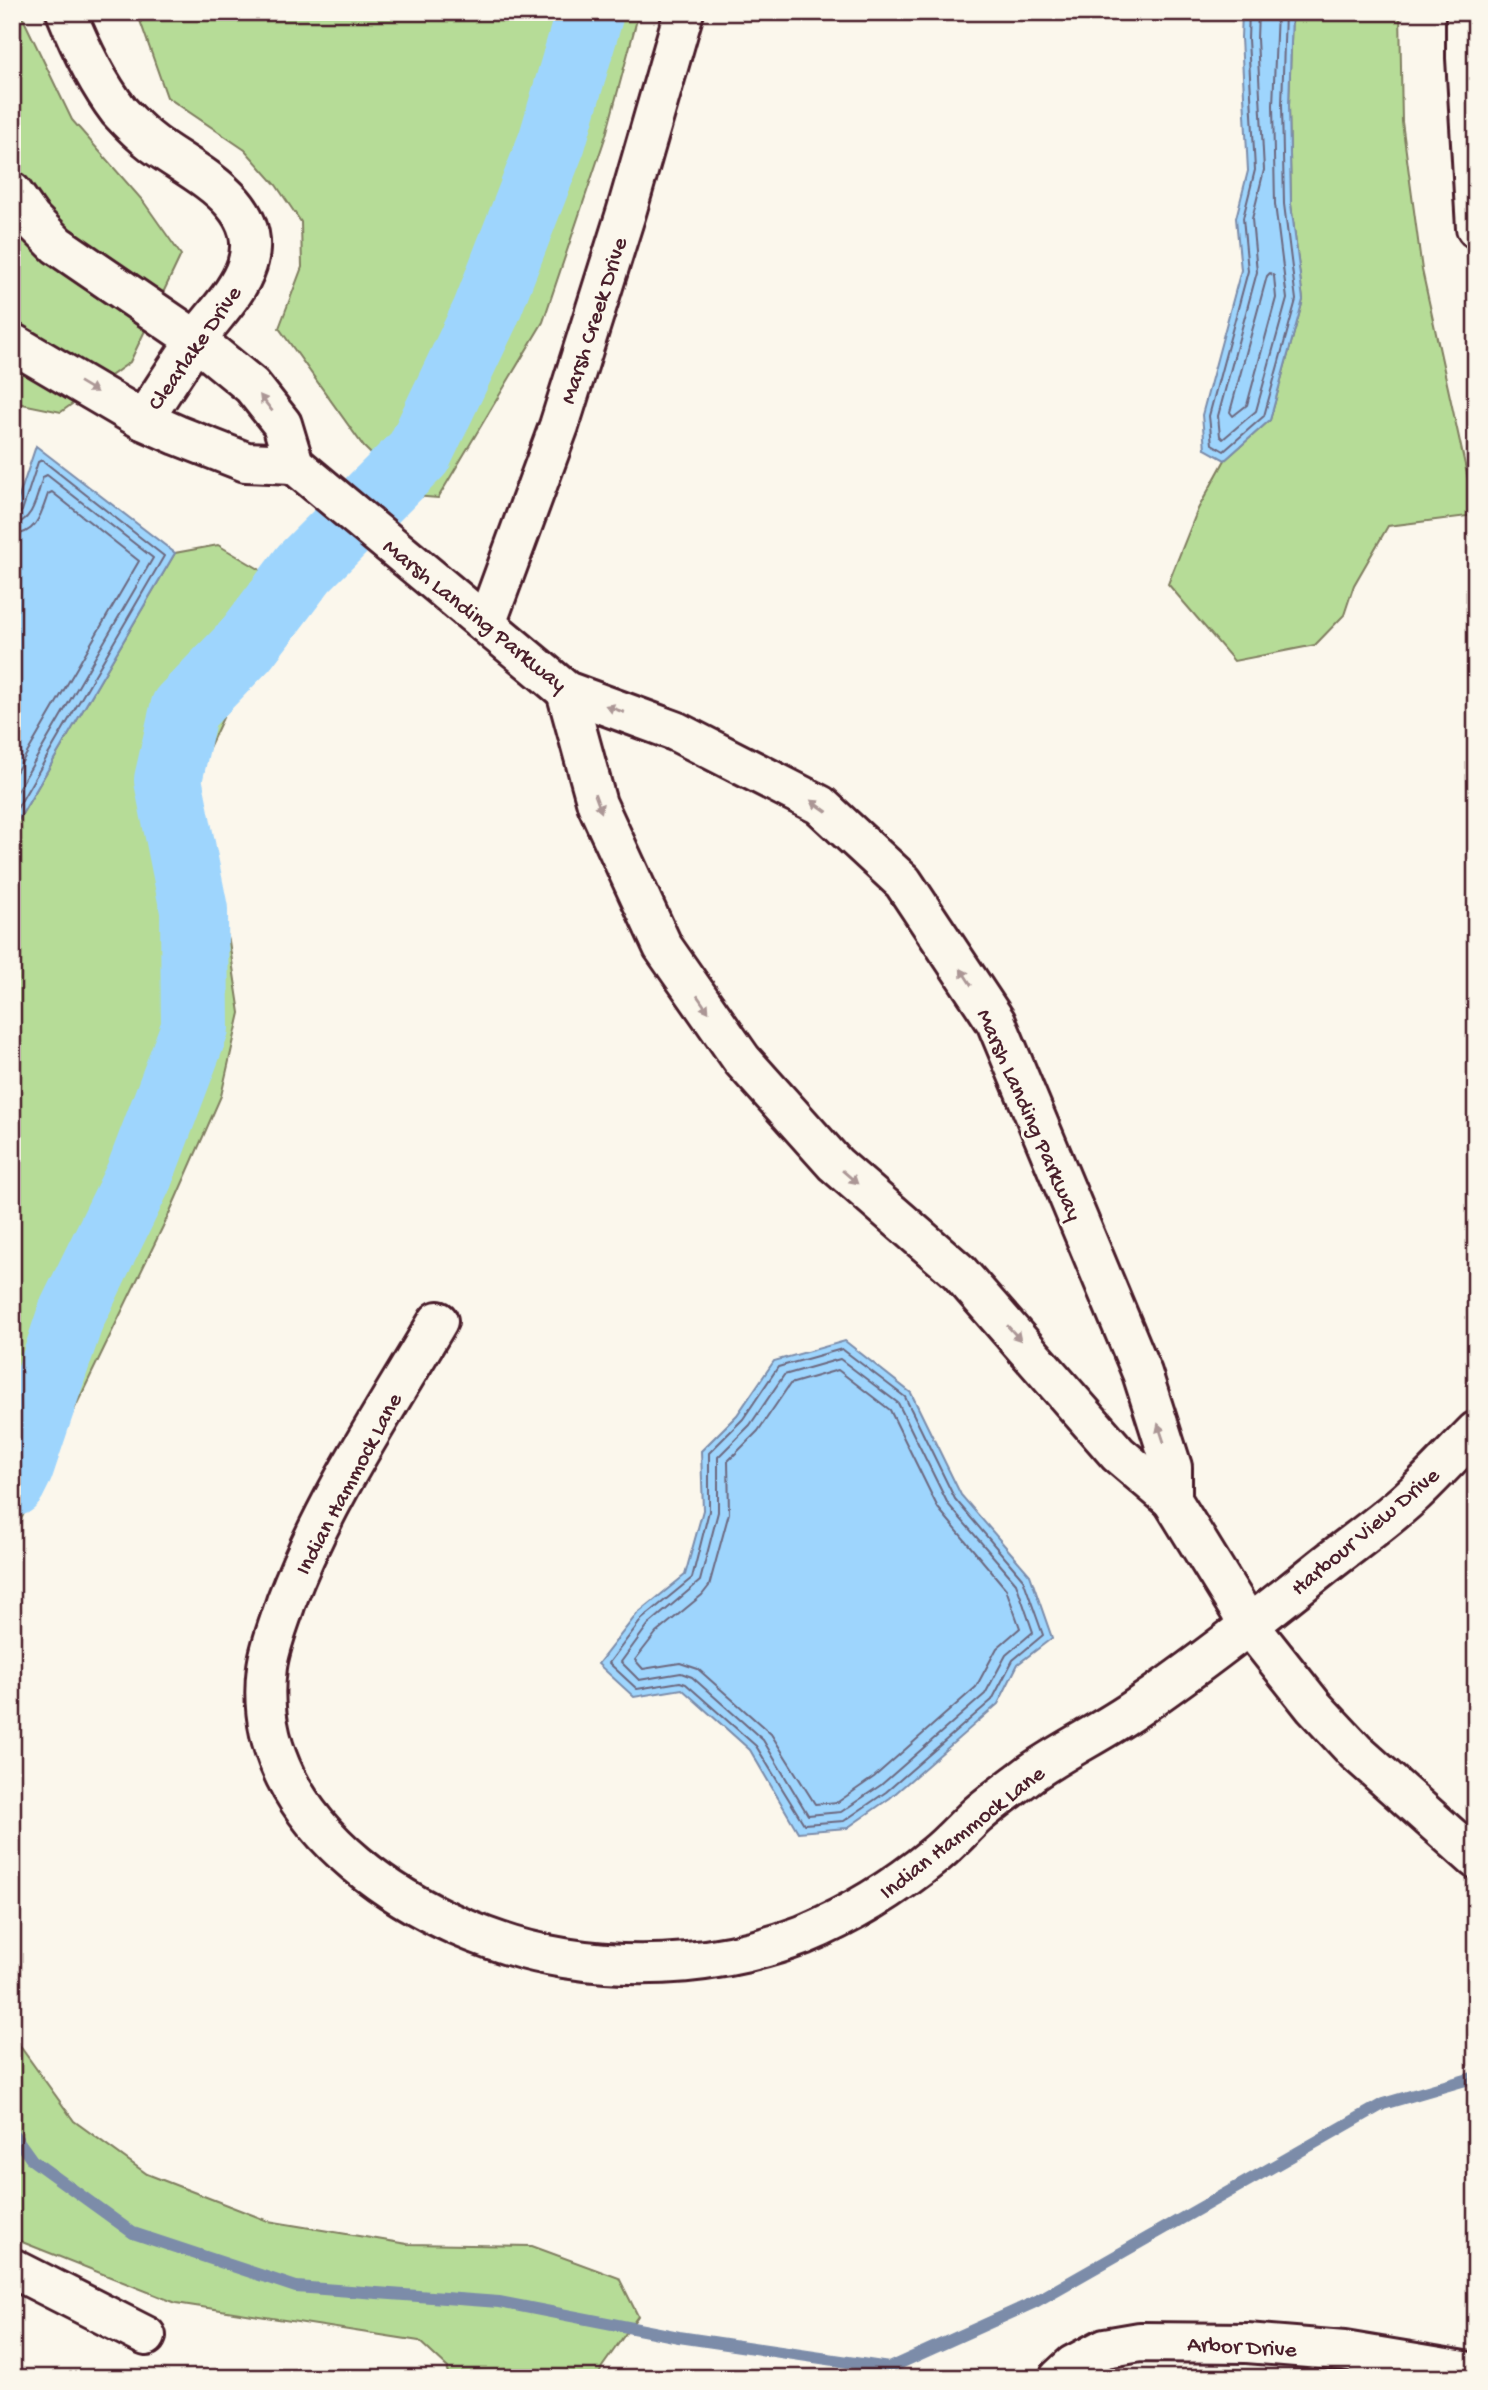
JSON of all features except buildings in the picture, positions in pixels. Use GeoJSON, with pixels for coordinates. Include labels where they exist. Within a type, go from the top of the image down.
{"type":"FeatureCollection","features":[{"type":"Feature","properties":{"kind":"street","name":"Clearlake Drive"},"geometry":{"type":"LineString","coordinates":[[66,12],[94,74],[120,112],[152,142],[222,189],[245,220],[249,236],[247,264],[234,290],[196,340],[143,419]]}},
{"type":"Feature","properties":{"kind":"street","name":"Marsh Creek Drive"},"geometry":{"type":"LineString","coordinates":[[486,624],[559,426],[626,213],[684,12]]}},
{"type":"Feature","properties":{"kind":"street"},"geometry":{"type":"LineString","coordinates":[[1466,12],[1465,58],[1476,228]]}},
{"type":"Feature","properties":{"kind":"street"},"geometry":{"type":"LineString","coordinates":[[12,192],[31,219],[57,245],[196,340],[252,386],[282,424],[305,472]]}},
{"type":"Feature","properties":{"kind":"street"},"geometry":{"type":"LineString","coordinates":[[12,343],[143,419],[246,463],[305,472]]}},
{"type":"Feature","properties":{"kind":"street","name":"Marsh Landing Parkway"},"geometry":{"type":"LineString","coordinates":[[305,472],[566,691],[675,731],[821,805],[903,882],[996,1022],[1142,1373],[1172,1467],[1172,1500]]}},
{"type":"Feature","properties":{"kind":"street"},"geometry":{"type":"LineString","coordinates":[[566,691],[597,804],[663,947],[742,1060],[835,1164],[959,1272],[1071,1397],[1118,1454],[1172,1500],[1250,1625],[1314,1707],[1356,1752],[1476,1858]]}},
{"type":"Feature","properties":{"kind":"street","name":"Indian Hammock Lane"},"geometry":{"type":"LineString","coordinates":[[438,1321],[346,1476],[301,1563],[273,1638],[267,1670],[267,1712],[275,1754],[293,1793],[318,1827],[354,1862],[401,1896],[452,1924],[507,1945],[564,1958],[635,1965],[676,1964],[758,1949],[837,1920],[908,1877],[941,1851],[977,1815],[1034,1771],[1135,1709],[1250,1625]]}},
{"type":"Feature","properties":{"kind":"street","name":"Harbour View Drive"},"geometry":{"type":"LineString","coordinates":[[1250,1625],[1412,1496],[1476,1431]]}},
{"type":"Feature","properties":{"kind":"street"},"geometry":{"type":"LineString","coordinates":[[12,2268],[146,2336]]}},
{"type":"Feature","properties":{"kind":"street","name":"Arbor Drive"},"geometry":{"type":"LineString","coordinates":[[1059,2378],[1073,2365],[1105,2348],[1140,2342],[1247,2343],[1345,2351],[1476,2373]]}},
{"type":"Feature","properties":{"kind":"green space"},"geometry":{"type":"Polygon","coordinates":[[[12,12],[20,12],[72,120],[143,201],[181,255],[130,362],[61,412],[12,402],[12,12]]]}},
{"type":"Feature","properties":{"kind":"green space"},"geometry":{"type":"Polygon","coordinates":[[[137,12],[639,12],[606,135],[543,322],[438,498],[414,496],[364,447],[279,328],[302,267],[301,222],[276,185],[245,150],[167,97],[137,12]]]}},
{"type":"Feature","properties":{"kind":"green space"},"geometry":{"type":"Polygon","coordinates":[[[1292,12],[1400,12],[1402,122],[1422,270],[1476,515],[1388,526],[1354,585],[1344,615],[1315,645],[1234,661],[1168,584],[1198,509],[1225,460],[1270,420],[1303,300],[1291,204],[1289,105],[1292,12]]]}},
{"type":"Feature","properties":{"kind":"green space"},"geometry":{"type":"Polygon","coordinates":[[[218,545],[259,569],[306,609],[227,709],[199,769],[207,859],[229,941],[240,1013],[221,1096],[168,1216],[12,1538],[12,831],[175,553],[218,545]]]}},
{"type":"Feature","properties":{"kind":"green space"},"geometry":{"type":"Polygon","coordinates":[[[12,2028],[17,2042],[74,2121],[147,2174],[268,2221],[407,2244],[532,2246],[619,2278],[638,2316],[602,2367],[598,2378],[447,2378],[448,2368],[419,2341],[176,2303],[12,2238],[12,2028]]]}},
{"type":"Feature","properties":{"kind":"water"},"geometry":{"type":"Polygon","coordinates":[[[1242,12],[1292,12],[1289,105],[1291,204],[1303,300],[1270,420],[1225,460],[1205,449],[1202,415],[1241,270],[1236,218],[1248,171],[1242,12]]]}},
{"type":"Feature","properties":{"kind":"water"},"geometry":{"type":"Polygon","coordinates":[[[36,446],[175,553],[12,831],[12,518],[36,446]]]}},
{"type":"Feature","properties":{"kind":"water"},"geometry":{"type":"Polygon","coordinates":[[[845,1341],[911,1393],[961,1495],[1030,1575],[1052,1638],[1018,1664],[998,1704],[890,1798],[847,1828],[798,1832],[750,1750],[682,1689],[634,1697],[598,1664],[637,1614],[685,1575],[703,1510],[701,1451],[737,1415],[774,1361],[845,1341]]]}},
{"type":"Feature","properties":{"kind":"waterway"},"geometry":{"type":"LineString","coordinates":[[12,1483],[20,1467],[71,1315],[139,1176],[195,1028],[194,910],[168,780],[184,709],[245,646],[304,568],[419,453],[486,312],[552,142],[590,12]]}},
{"type":"Feature","properties":{"kind":"waterway"},"geometry":{"type":"LineString","coordinates":[[12,2132],[32,2160],[133,2233],[296,2287],[499,2302],[679,2337],[889,2368],[1035,2302],[1383,2104],[1476,2077]]}}]}
